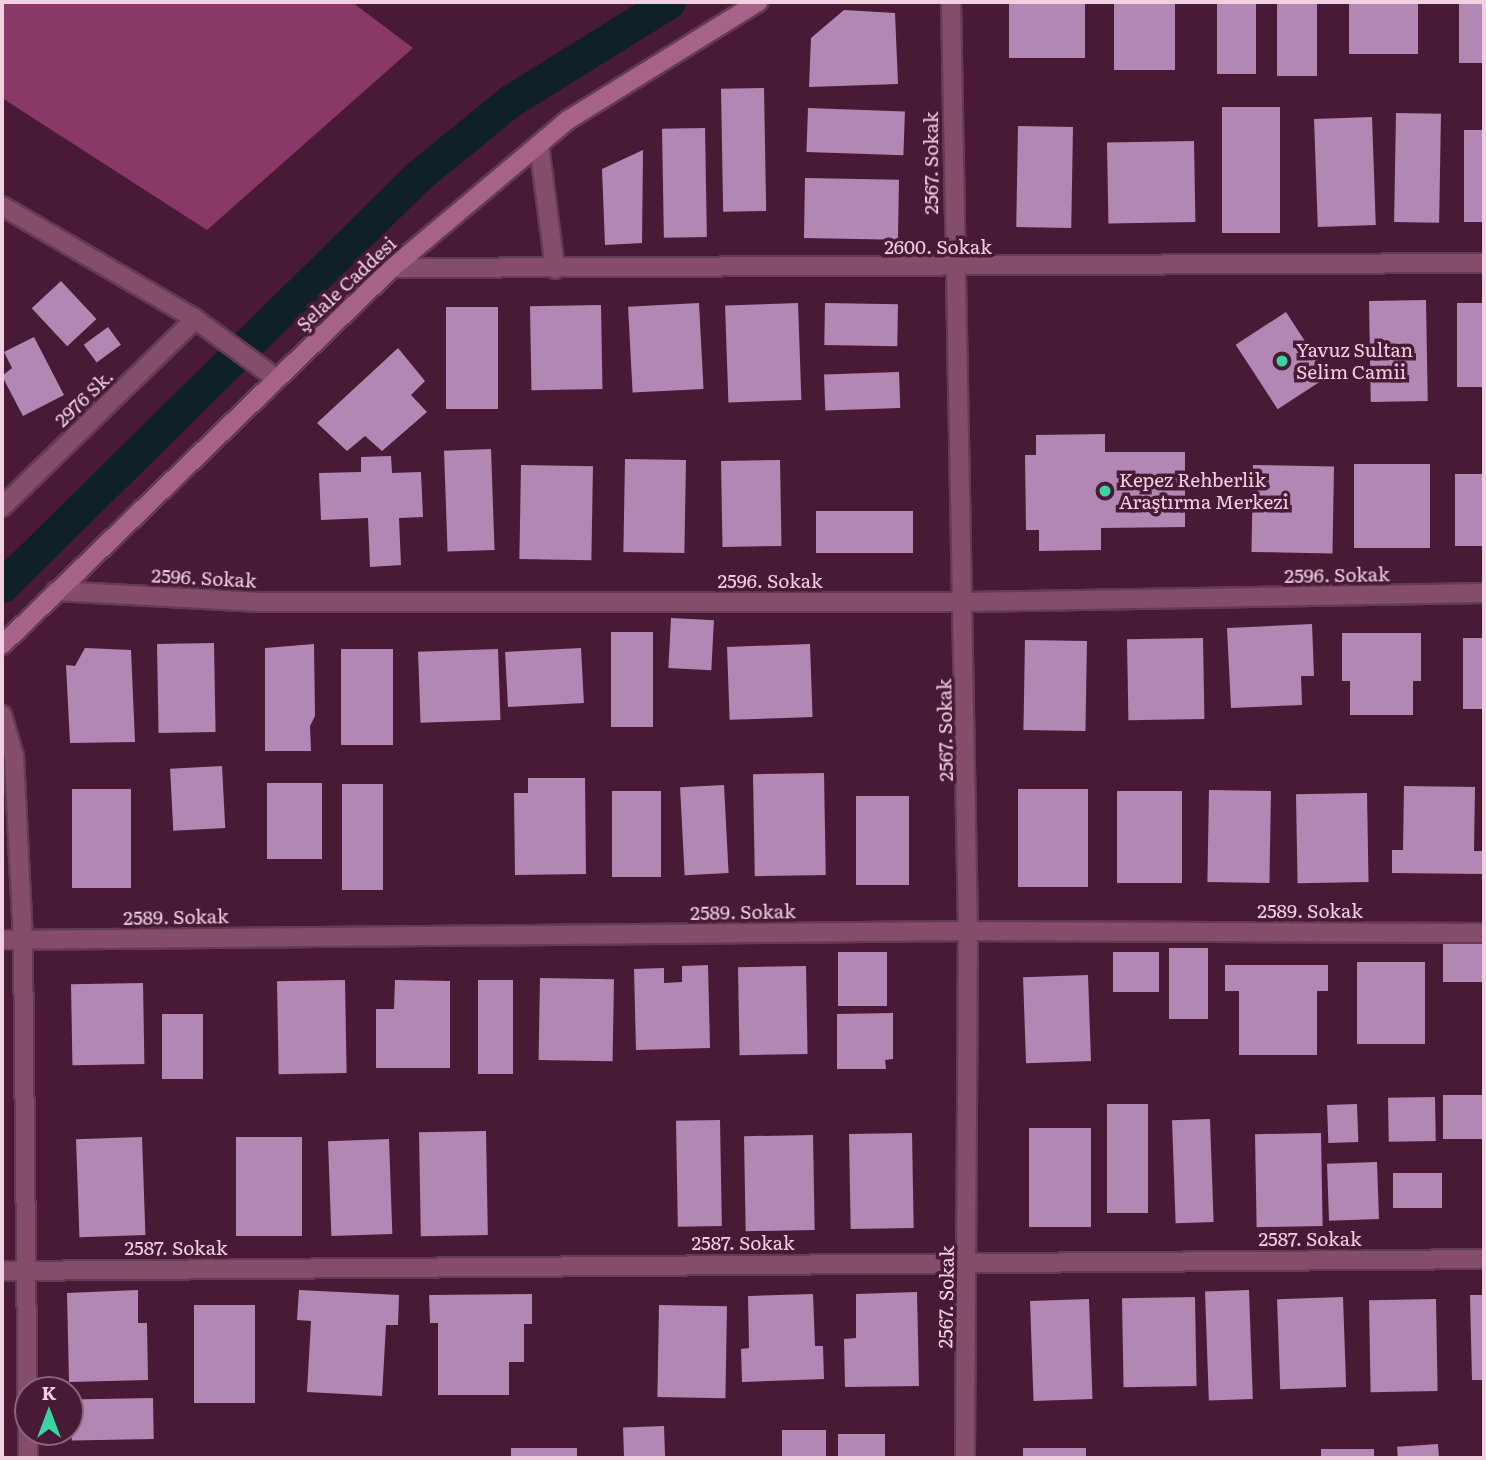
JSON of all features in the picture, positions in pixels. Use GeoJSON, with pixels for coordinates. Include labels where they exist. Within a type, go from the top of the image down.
{"type":"FeatureCollection","features":[{"type":"Feature","properties":{"kind":"street","name":"Şelale Caddesi"},"geometry":{"type":"LineString","coordinates":[[2,645],[392,268],[568,120],[758,2]]}},
{"type":"Feature","properties":{"kind":"street","name":"2567. Sokak"},"geometry":{"type":"LineString","coordinates":[[951,2],[953,268],[964,602],[968,931],[965,1458]]}},
{"type":"Feature","properties":{"kind":"street"},"geometry":{"type":"LineString","coordinates":[[539,145],[555,269]]}},
{"type":"Feature","properties":{"kind":"street"},"geometry":{"type":"LineString","coordinates":[[2,206],[195,319],[277,379]]}},
{"type":"Feature","properties":{"kind":"street","name":"2600. Sokak"},"geometry":{"type":"LineString","coordinates":[[392,268],[953,268],[1484,263]]}},
{"type":"Feature","properties":{"kind":"street","name":"2976 Sk."},"geometry":{"type":"LineString","coordinates":[[2,507],[195,319]]}},
{"type":"Feature","properties":{"kind":"street","name":"2596. Sokak"},"geometry":{"type":"LineString","coordinates":[[56,591],[260,602],[964,602],[1484,593]]}},
{"type":"Feature","properties":{"kind":"street"},"geometry":{"type":"LineString","coordinates":[[2,715],[15,756],[23,940],[23,1270],[28,1458]]}},
{"type":"Feature","properties":{"kind":"street","name":"2589. Sokak"},"geometry":{"type":"LineString","coordinates":[[2,940],[968,931],[1484,933]]}},
{"type":"Feature","properties":{"kind":"street","name":"2587. Sokak"},"geometry":{"type":"LineString","coordinates":[[2,1271],[1484,1259]]}},
{"type":"Feature","properties":{"kind":"shaded area"},"geometry":{"type":"Polygon","coordinates":[[[2,2],[352,2],[413,48],[207,230],[2,98],[2,2]]]}},
{"type":"Feature","properties":{"kind":"building"},"geometry":{"type":"Polygon","coordinates":[[[1009,2],[1085,2],[1085,58],[1009,58],[1009,2]]]}},
{"type":"Feature","properties":{"kind":"building"},"geometry":{"type":"Polygon","coordinates":[[[1114,2],[1175,2],[1175,70],[1114,70],[1114,2]]]}},
{"type":"Feature","properties":{"kind":"building"},"geometry":{"type":"Polygon","coordinates":[[[1217,2],[1256,2],[1256,74],[1217,74],[1217,2]]]}},
{"type":"Feature","properties":{"kind":"building"},"geometry":{"type":"Polygon","coordinates":[[[1277,2],[1317,2],[1317,76],[1277,76],[1277,2]]]}},
{"type":"Feature","properties":{"kind":"building"},"geometry":{"type":"Polygon","coordinates":[[[1349,2],[1418,2],[1418,54],[1349,54],[1349,2]]]}},
{"type":"Feature","properties":{"kind":"building"},"geometry":{"type":"Polygon","coordinates":[[[1459,2],[1484,2],[1484,63],[1459,63],[1459,2]]]}},
{"type":"Feature","properties":{"kind":"building"},"geometry":{"type":"Polygon","coordinates":[[[844,10],[895,13],[898,84],[809,87],[811,38],[844,10]]]}},
{"type":"Feature","properties":{"kind":"building"},"geometry":{"type":"Polygon","coordinates":[[[764,88],[766,211],[723,212],[721,89],[764,88]]]}},
{"type":"Feature","properties":{"kind":"building"},"geometry":{"type":"Polygon","coordinates":[[[1222,107],[1280,107],[1280,233],[1222,233],[1222,107]]]}},
{"type":"Feature","properties":{"kind":"building"},"geometry":{"type":"Polygon","coordinates":[[[808,108],[905,111],[903,155],[806,152],[808,108]]]}},
{"type":"Feature","properties":{"kind":"building"},"geometry":{"type":"Polygon","coordinates":[[[1396,113],[1441,114],[1439,223],[1394,222],[1396,113]]]}},
{"type":"Feature","properties":{"kind":"building"},"geometry":{"type":"Polygon","coordinates":[[[1372,117],[1376,225],[1318,227],[1314,119],[1372,117]]]}},
{"type":"Feature","properties":{"kind":"building"},"geometry":{"type":"Polygon","coordinates":[[[1018,126],[1073,127],[1071,228],[1016,227],[1018,126]]]}},
{"type":"Feature","properties":{"kind":"building"},"geometry":{"type":"Polygon","coordinates":[[[705,128],[707,237],[664,238],[662,129],[705,128]]]}},
{"type":"Feature","properties":{"kind":"building"},"geometry":{"type":"Polygon","coordinates":[[[1464,130],[1484,130],[1484,222],[1464,222],[1464,130]]]}},
{"type":"Feature","properties":{"kind":"building"},"geometry":{"type":"Polygon","coordinates":[[[1194,141],[1195,222],[1108,224],[1107,143],[1194,141]]]}},
{"type":"Feature","properties":{"kind":"building"},"geometry":{"type":"Polygon","coordinates":[[[643,150],[642,243],[605,245],[602,169],[643,150]]]}},
{"type":"Feature","properties":{"kind":"building"},"geometry":{"type":"Polygon","coordinates":[[[805,178],[899,180],[898,240],[804,238],[805,178]]]}},
{"type":"Feature","properties":{"kind":"building"},"geometry":{"type":"Polygon","coordinates":[[[61,281],[96,319],[67,346],[32,308],[61,281]]]}},
{"type":"Feature","properties":{"kind":"building"},"geometry":{"type":"Polygon","coordinates":[[[1426,300],[1428,401],[1371,402],[1369,301],[1426,300]]]}},
{"type":"Feature","properties":{"kind":"building"},"geometry":{"type":"Polygon","coordinates":[[[699,303],[704,389],[633,393],[628,307],[699,303]]]}},
{"type":"Feature","properties":{"kind":"building"},"geometry":{"type":"Polygon","coordinates":[[[798,303],[801,400],[728,402],[725,306],[798,303]]]}},
{"type":"Feature","properties":{"kind":"building"},"geometry":{"type":"Polygon","coordinates":[[[825,303],[898,304],[897,346],[824,345],[825,303]]]}},
{"type":"Feature","properties":{"kind":"building"},"geometry":{"type":"Polygon","coordinates":[[[1457,303],[1484,303],[1484,387],[1457,387],[1457,303]]]}},
{"type":"Feature","properties":{"kind":"building"},"geometry":{"type":"Polygon","coordinates":[[[601,305],[602,389],[531,390],[530,306],[601,305]]]}},
{"type":"Feature","properties":{"kind":"building"},"geometry":{"type":"Polygon","coordinates":[[[446,307],[498,307],[498,409],[446,409],[446,307]]]}},
{"type":"Feature","properties":{"kind":"building","name":"Yavuz Sultan Selim Camii"},"geometry":{"type":"Polygon","coordinates":[[[1286,312],[1328,377],[1278,409],[1236,345],[1286,312]]]}},
{"type":"Feature","properties":{"kind":"building"},"geometry":{"type":"Polygon","coordinates":[[[108,327],[121,345],[97,362],[84,345],[108,327]]]}},
{"type":"Feature","properties":{"kind":"building"},"geometry":{"type":"Polygon","coordinates":[[[34,337],[64,395],[23,416],[2,376],[12,368],[4,352],[34,337]]]}},
{"type":"Feature","properties":{"kind":"building"},"geometry":{"type":"Polygon","coordinates":[[[398,348],[425,381],[411,395],[427,412],[382,451],[365,436],[347,451],[317,423],[398,348]]]}},
{"type":"Feature","properties":{"kind":"building"},"geometry":{"type":"Polygon","coordinates":[[[899,372],[900,408],[825,411],[824,375],[899,372]]]}},
{"type":"Feature","properties":{"kind":"building","name":"Kepez Rehberlik Araştırma Merkezi"},"geometry":{"type":"Polygon","coordinates":[[[1105,434],[1105,452],[1185,452],[1185,527],[1101,528],[1101,550],[1039,551],[1039,530],[1026,530],[1025,455],[1036,455],[1036,435],[1105,434]]]}},
{"type":"Feature","properties":{"kind":"building"},"geometry":{"type":"Polygon","coordinates":[[[491,449],[495,550],[448,552],[444,451],[491,449]]]}},
{"type":"Feature","properties":{"kind":"building"},"geometry":{"type":"Polygon","coordinates":[[[391,456],[392,473],[421,472],[423,517],[399,518],[401,565],[370,567],[368,518],[321,520],[319,473],[361,472],[361,457],[391,456]]]}},
{"type":"Feature","properties":{"kind":"building"},"geometry":{"type":"Polygon","coordinates":[[[625,459],[686,460],[684,553],[623,552],[625,459]]]}},
{"type":"Feature","properties":{"kind":"building"},"geometry":{"type":"Polygon","coordinates":[[[780,460],[782,546],[723,547],[721,461],[780,460]]]}},
{"type":"Feature","properties":{"kind":"building"},"geometry":{"type":"Polygon","coordinates":[[[1354,464],[1430,464],[1430,548],[1354,548],[1354,464]]]}},
{"type":"Feature","properties":{"kind":"building"},"geometry":{"type":"Polygon","coordinates":[[[521,465],[593,466],[591,560],[519,559],[521,465]]]}},
{"type":"Feature","properties":{"kind":"building"},"geometry":{"type":"Polygon","coordinates":[[[1253,465],[1334,466],[1332,553],[1251,552],[1253,465]]]}},
{"type":"Feature","properties":{"kind":"building"},"geometry":{"type":"Polygon","coordinates":[[[1455,474],[1484,474],[1484,546],[1455,546],[1455,474]]]}},
{"type":"Feature","properties":{"kind":"building"},"geometry":{"type":"Polygon","coordinates":[[[816,511],[913,511],[913,553],[816,553],[816,511]]]}},
{"type":"Feature","properties":{"kind":"building"},"geometry":{"type":"Polygon","coordinates":[[[671,618],[714,620],[711,670],[668,668],[671,618]]]}},
{"type":"Feature","properties":{"kind":"building"},"geometry":{"type":"Polygon","coordinates":[[[1312,624],[1314,676],[1301,676],[1302,705],[1231,708],[1227,628],[1312,624]]]}},
{"type":"Feature","properties":{"kind":"building"},"geometry":{"type":"Polygon","coordinates":[[[611,632],[653,632],[653,727],[611,727],[611,632]]]}},
{"type":"Feature","properties":{"kind":"building"},"geometry":{"type":"Polygon","coordinates":[[[1342,633],[1421,633],[1421,681],[1413,681],[1413,715],[1350,715],[1350,681],[1342,681],[1342,633]]]}},
{"type":"Feature","properties":{"kind":"building"},"geometry":{"type":"Polygon","coordinates":[[[1203,638],[1204,719],[1128,720],[1127,639],[1203,638]]]}},
{"type":"Feature","properties":{"kind":"building"},"geometry":{"type":"Polygon","coordinates":[[[1463,638],[1484,638],[1484,709],[1463,709],[1463,638]]]}},
{"type":"Feature","properties":{"kind":"building"},"geometry":{"type":"Polygon","coordinates":[[[1025,640],[1087,641],[1085,731],[1023,730],[1025,640]]]}},
{"type":"Feature","properties":{"kind":"building"},"geometry":{"type":"Polygon","coordinates":[[[214,643],[216,732],[159,733],[157,644],[214,643]]]}},
{"type":"Feature","properties":{"kind":"building"},"geometry":{"type":"Polygon","coordinates":[[[314,644],[315,716],[310,726],[311,751],[265,751],[265,648],[314,644]]]}},
{"type":"Feature","properties":{"kind":"building"},"geometry":{"type":"Polygon","coordinates":[[[810,644],[813,717],[730,720],[727,647],[810,644]]]}},
{"type":"Feature","properties":{"kind":"building"},"geometry":{"type":"Polygon","coordinates":[[[85,648],[131,650],[135,742],[70,743],[66,665],[75,666],[85,648]]]}},
{"type":"Feature","properties":{"kind":"building"},"geometry":{"type":"Polygon","coordinates":[[[581,648],[584,703],[508,707],[505,652],[581,648]]]}},
{"type":"Feature","properties":{"kind":"building"},"geometry":{"type":"Polygon","coordinates":[[[341,649],[393,649],[393,745],[341,745],[341,649]]]}},
{"type":"Feature","properties":{"kind":"building"},"geometry":{"type":"Polygon","coordinates":[[[498,649],[500,720],[421,723],[418,652],[498,649]]]}},
{"type":"Feature","properties":{"kind":"building"},"geometry":{"type":"Polygon","coordinates":[[[222,766],[225,828],[173,831],[170,769],[222,766]]]}},
{"type":"Feature","properties":{"kind":"building"},"geometry":{"type":"Polygon","coordinates":[[[824,773],[826,875],[755,876],[753,774],[824,773]]]}},
{"type":"Feature","properties":{"kind":"building"},"geometry":{"type":"Polygon","coordinates":[[[528,778],[585,778],[586,874],[515,875],[514,793],[528,793],[528,778]]]}},
{"type":"Feature","properties":{"kind":"building"},"geometry":{"type":"Polygon","coordinates":[[[267,783],[322,783],[322,859],[267,859],[267,783]]]}},
{"type":"Feature","properties":{"kind":"building"},"geometry":{"type":"Polygon","coordinates":[[[342,784],[383,784],[383,890],[342,890],[342,784]]]}},
{"type":"Feature","properties":{"kind":"building"},"geometry":{"type":"Polygon","coordinates":[[[724,785],[729,873],[685,875],[680,787],[724,785]]]}},
{"type":"Feature","properties":{"kind":"building"},"geometry":{"type":"Polygon","coordinates":[[[1404,786],[1475,787],[1474,851],[1484,851],[1484,874],[1392,873],[1392,850],[1403,850],[1404,786]]]}},
{"type":"Feature","properties":{"kind":"building"},"geometry":{"type":"Polygon","coordinates":[[[72,789],[131,789],[131,888],[72,888],[72,789]]]}},
{"type":"Feature","properties":{"kind":"building"},"geometry":{"type":"Polygon","coordinates":[[[1018,789],[1088,789],[1088,887],[1018,887],[1018,789]]]}},
{"type":"Feature","properties":{"kind":"building"},"geometry":{"type":"Polygon","coordinates":[[[1209,790],[1271,791],[1269,883],[1207,882],[1209,790]]]}},
{"type":"Feature","properties":{"kind":"building"},"geometry":{"type":"Polygon","coordinates":[[[612,791],[661,791],[661,877],[612,877],[612,791]]]}},
{"type":"Feature","properties":{"kind":"building"},"geometry":{"type":"Polygon","coordinates":[[[1117,791],[1182,791],[1182,883],[1117,883],[1117,791]]]}},
{"type":"Feature","properties":{"kind":"building"},"geometry":{"type":"Polygon","coordinates":[[[1367,793],[1369,882],[1298,883],[1296,794],[1367,793]]]}},
{"type":"Feature","properties":{"kind":"building"},"geometry":{"type":"Polygon","coordinates":[[[856,796],[909,796],[909,885],[856,885],[856,796]]]}},
{"type":"Feature","properties":{"kind":"building"},"geometry":{"type":"Polygon","coordinates":[[[1443,944],[1484,944],[1484,982],[1443,982],[1443,944]]]}},
{"type":"Feature","properties":{"kind":"building"},"geometry":{"type":"Polygon","coordinates":[[[1169,948],[1208,948],[1208,1019],[1169,1019],[1169,948]]]}},
{"type":"Feature","properties":{"kind":"building"},"geometry":{"type":"Polygon","coordinates":[[[838,952],[887,952],[887,1006],[838,1006],[838,952]]]}},
{"type":"Feature","properties":{"kind":"building"},"geometry":{"type":"Polygon","coordinates":[[[1113,952],[1159,952],[1159,992],[1113,992],[1113,952]]]}},
{"type":"Feature","properties":{"kind":"building"},"geometry":{"type":"Polygon","coordinates":[[[1357,962],[1425,962],[1425,1044],[1357,1044],[1357,962]]]}},
{"type":"Feature","properties":{"kind":"building"},"geometry":{"type":"Polygon","coordinates":[[[708,965],[710,1048],[636,1050],[634,969],[664,968],[664,983],[682,982],[682,966],[708,965]]]}},
{"type":"Feature","properties":{"kind":"building"},"geometry":{"type":"Polygon","coordinates":[[[1225,965],[1328,965],[1328,991],[1317,991],[1317,1055],[1239,1055],[1239,991],[1225,991],[1225,965]]]}},
{"type":"Feature","properties":{"kind":"building"},"geometry":{"type":"Polygon","coordinates":[[[806,966],[808,1054],[740,1055],[738,967],[806,966]]]}},
{"type":"Feature","properties":{"kind":"building"},"geometry":{"type":"Polygon","coordinates":[[[1088,975],[1091,1061],[1026,1063],[1023,977],[1088,975]]]}},
{"type":"Feature","properties":{"kind":"building"},"geometry":{"type":"Polygon","coordinates":[[[540,978],[614,979],[613,1061],[539,1060],[540,978]]]}},
{"type":"Feature","properties":{"kind":"building"},"geometry":{"type":"Polygon","coordinates":[[[345,980],[347,1073],[279,1074],[277,981],[345,980]]]}},
{"type":"Feature","properties":{"kind":"building"},"geometry":{"type":"Polygon","coordinates":[[[395,980],[450,981],[450,1068],[376,1068],[376,1009],[394,1009],[395,980]]]}},
{"type":"Feature","properties":{"kind":"building"},"geometry":{"type":"Polygon","coordinates":[[[478,980],[513,980],[513,1074],[478,1074],[478,980]]]}},
{"type":"Feature","properties":{"kind":"building"},"geometry":{"type":"Polygon","coordinates":[[[143,983],[144,1064],[72,1065],[71,984],[143,983]]]}},
{"type":"Feature","properties":{"kind":"building"},"geometry":{"type":"Polygon","coordinates":[[[893,1013],[893,1059],[885,1060],[886,1069],[837,1069],[837,1014],[893,1013]]]}},
{"type":"Feature","properties":{"kind":"building"},"geometry":{"type":"Polygon","coordinates":[[[162,1014],[203,1014],[203,1079],[162,1079],[162,1014]]]}},
{"type":"Feature","properties":{"kind":"building"},"geometry":{"type":"Polygon","coordinates":[[[1443,1095],[1484,1095],[1484,1139],[1443,1139],[1443,1095]]]}},
{"type":"Feature","properties":{"kind":"building"},"geometry":{"type":"Polygon","coordinates":[[[1435,1097],[1436,1141],[1389,1142],[1388,1098],[1435,1097]]]}},
{"type":"Feature","properties":{"kind":"building"},"geometry":{"type":"Polygon","coordinates":[[[1107,1104],[1148,1104],[1148,1213],[1107,1213],[1107,1104]]]}},
{"type":"Feature","properties":{"kind":"building"},"geometry":{"type":"Polygon","coordinates":[[[1357,1104],[1358,1142],[1328,1143],[1327,1105],[1357,1104]]]}},
{"type":"Feature","properties":{"kind":"building"},"geometry":{"type":"Polygon","coordinates":[[[1210,1119],[1214,1222],[1176,1223],[1172,1120],[1210,1119]]]}},
{"type":"Feature","properties":{"kind":"building"},"geometry":{"type":"Polygon","coordinates":[[[720,1120],[722,1226],[678,1227],[676,1121],[720,1120]]]}},
{"type":"Feature","properties":{"kind":"building"},"geometry":{"type":"Polygon","coordinates":[[[1029,1128],[1091,1128],[1091,1227],[1029,1227],[1029,1128]]]}},
{"type":"Feature","properties":{"kind":"building"},"geometry":{"type":"Polygon","coordinates":[[[486,1131],[488,1235],[421,1236],[419,1132],[486,1131]]]}},
{"type":"Feature","properties":{"kind":"building"},"geometry":{"type":"Polygon","coordinates":[[[912,1133],[914,1228],[851,1229],[849,1134],[912,1133]]]}},
{"type":"Feature","properties":{"kind":"building"},"geometry":{"type":"Polygon","coordinates":[[[1321,1133],[1323,1226],[1257,1227],[1255,1134],[1321,1133]]]}},
{"type":"Feature","properties":{"kind":"building"},"geometry":{"type":"Polygon","coordinates":[[[813,1135],[815,1230],[746,1231],[744,1136],[813,1135]]]}},
{"type":"Feature","properties":{"kind":"building"},"geometry":{"type":"Polygon","coordinates":[[[142,1137],[145,1235],[79,1237],[76,1139],[142,1137]]]}},
{"type":"Feature","properties":{"kind":"building"},"geometry":{"type":"Polygon","coordinates":[[[236,1137],[302,1137],[302,1236],[236,1236],[236,1137]]]}},
{"type":"Feature","properties":{"kind":"building"},"geometry":{"type":"Polygon","coordinates":[[[389,1139],[392,1234],[331,1236],[328,1141],[389,1139]]]}},
{"type":"Feature","properties":{"kind":"building"},"geometry":{"type":"Polygon","coordinates":[[[1377,1162],[1379,1219],[1329,1221],[1327,1164],[1377,1162]]]}},
{"type":"Feature","properties":{"kind":"building"},"geometry":{"type":"Polygon","coordinates":[[[1393,1173],[1442,1173],[1442,1208],[1393,1208],[1393,1173]]]}},
{"type":"Feature","properties":{"kind":"building"},"geometry":{"type":"Polygon","coordinates":[[[138,1290],[138,1323],[147,1323],[148,1380],[84,1382],[84,1376],[69,1376],[67,1293],[138,1290]]]}},
{"type":"Feature","properties":{"kind":"building"},"geometry":{"type":"Polygon","coordinates":[[[299,1290],[399,1295],[398,1325],[386,1325],[382,1396],[307,1392],[311,1321],[297,1320],[299,1290]]]}},
{"type":"Feature","properties":{"kind":"building"},"geometry":{"type":"Polygon","coordinates":[[[1249,1290],[1253,1399],[1209,1400],[1205,1292],[1249,1290]]]}},
{"type":"Feature","properties":{"kind":"building"},"geometry":{"type":"Polygon","coordinates":[[[917,1292],[919,1386],[845,1387],[844,1339],[856,1338],[856,1294],[917,1292]]]}},
{"type":"Feature","properties":{"kind":"building"},"geometry":{"type":"Polygon","coordinates":[[[532,1294],[532,1324],[524,1324],[524,1362],[509,1362],[509,1395],[438,1395],[438,1323],[430,1323],[429,1295],[532,1294]]]}},
{"type":"Feature","properties":{"kind":"building"},"geometry":{"type":"Polygon","coordinates":[[[813,1294],[815,1346],[823,1346],[824,1379],[742,1382],[741,1349],[749,1348],[748,1296],[813,1294]]]}},
{"type":"Feature","properties":{"kind":"building"},"geometry":{"type":"Polygon","coordinates":[[[1470,1295],[1484,1295],[1484,1380],[1472,1380],[1470,1295]]]}},
{"type":"Feature","properties":{"kind":"building"},"geometry":{"type":"Polygon","coordinates":[[[1195,1297],[1197,1386],[1124,1387],[1122,1298],[1195,1297]]]}},
{"type":"Feature","properties":{"kind":"building"},"geometry":{"type":"Polygon","coordinates":[[[1343,1297],[1346,1387],[1280,1389],[1277,1299],[1343,1297]]]}},
{"type":"Feature","properties":{"kind":"building"},"geometry":{"type":"Polygon","coordinates":[[[1089,1299],[1092,1399],[1034,1401],[1030,1301],[1089,1299]]]}},
{"type":"Feature","properties":{"kind":"building"},"geometry":{"type":"Polygon","coordinates":[[[1436,1299],[1438,1391],[1371,1392],[1369,1300],[1436,1299]]]}},
{"type":"Feature","properties":{"kind":"building"},"geometry":{"type":"Polygon","coordinates":[[[194,1305],[255,1305],[255,1403],[194,1403],[194,1305]]]}},
{"type":"Feature","properties":{"kind":"building"},"geometry":{"type":"Polygon","coordinates":[[[659,1305],[727,1306],[725,1398],[657,1397],[659,1305]]]}},
{"type":"Feature","properties":{"kind":"building"},"geometry":{"type":"Polygon","coordinates":[[[153,1398],[154,1439],[84,1440],[84,1399],[153,1398]]]}},
{"type":"Feature","properties":{"kind":"building"},"geometry":{"type":"Polygon","coordinates":[[[664,1426],[665,1458],[624,1458],[623,1427],[664,1426]]]}},
{"type":"Feature","properties":{"kind":"building"},"geometry":{"type":"Polygon","coordinates":[[[782,1430],[826,1430],[826,1458],[782,1458],[782,1430]]]}},
{"type":"Feature","properties":{"kind":"building"},"geometry":{"type":"Polygon","coordinates":[[[838,1434],[885,1434],[885,1458],[838,1458],[838,1434]]]}},
{"type":"Feature","properties":{"kind":"building"},"geometry":{"type":"Polygon","coordinates":[[[1438,1444],[1439,1458],[1398,1458],[1397,1447],[1438,1444]]]}},
{"type":"Feature","properties":{"kind":"building"},"geometry":{"type":"Polygon","coordinates":[[[511,1448],[577,1448],[577,1458],[511,1458],[511,1448]]]}},
{"type":"Feature","properties":{"kind":"building"},"geometry":{"type":"Polygon","coordinates":[[[1023,1448],[1086,1448],[1086,1458],[1023,1458],[1023,1448]]]}},
{"type":"Feature","properties":{"kind":"building"},"geometry":{"type":"Polygon","coordinates":[[[1321,1449],[1374,1449],[1374,1458],[1321,1458],[1321,1449]]]}},
{"type":"Feature","properties":{"kind":"waterway"},"geometry":{"type":"LineString","coordinates":[[2,586],[418,176],[510,101],[669,2]]}},
{"type":"Feature","properties":{"kind":"place","name":"Yavuz Sultan Selim Camii"},"geometry":{"type":"Point","coordinates":[1282,361]}},
{"type":"Feature","properties":{"kind":"place","name":"Kepez Rehberlik Araştırma Merkezi"},"geometry":{"type":"Point","coordinates":[1105,491]}}]}
